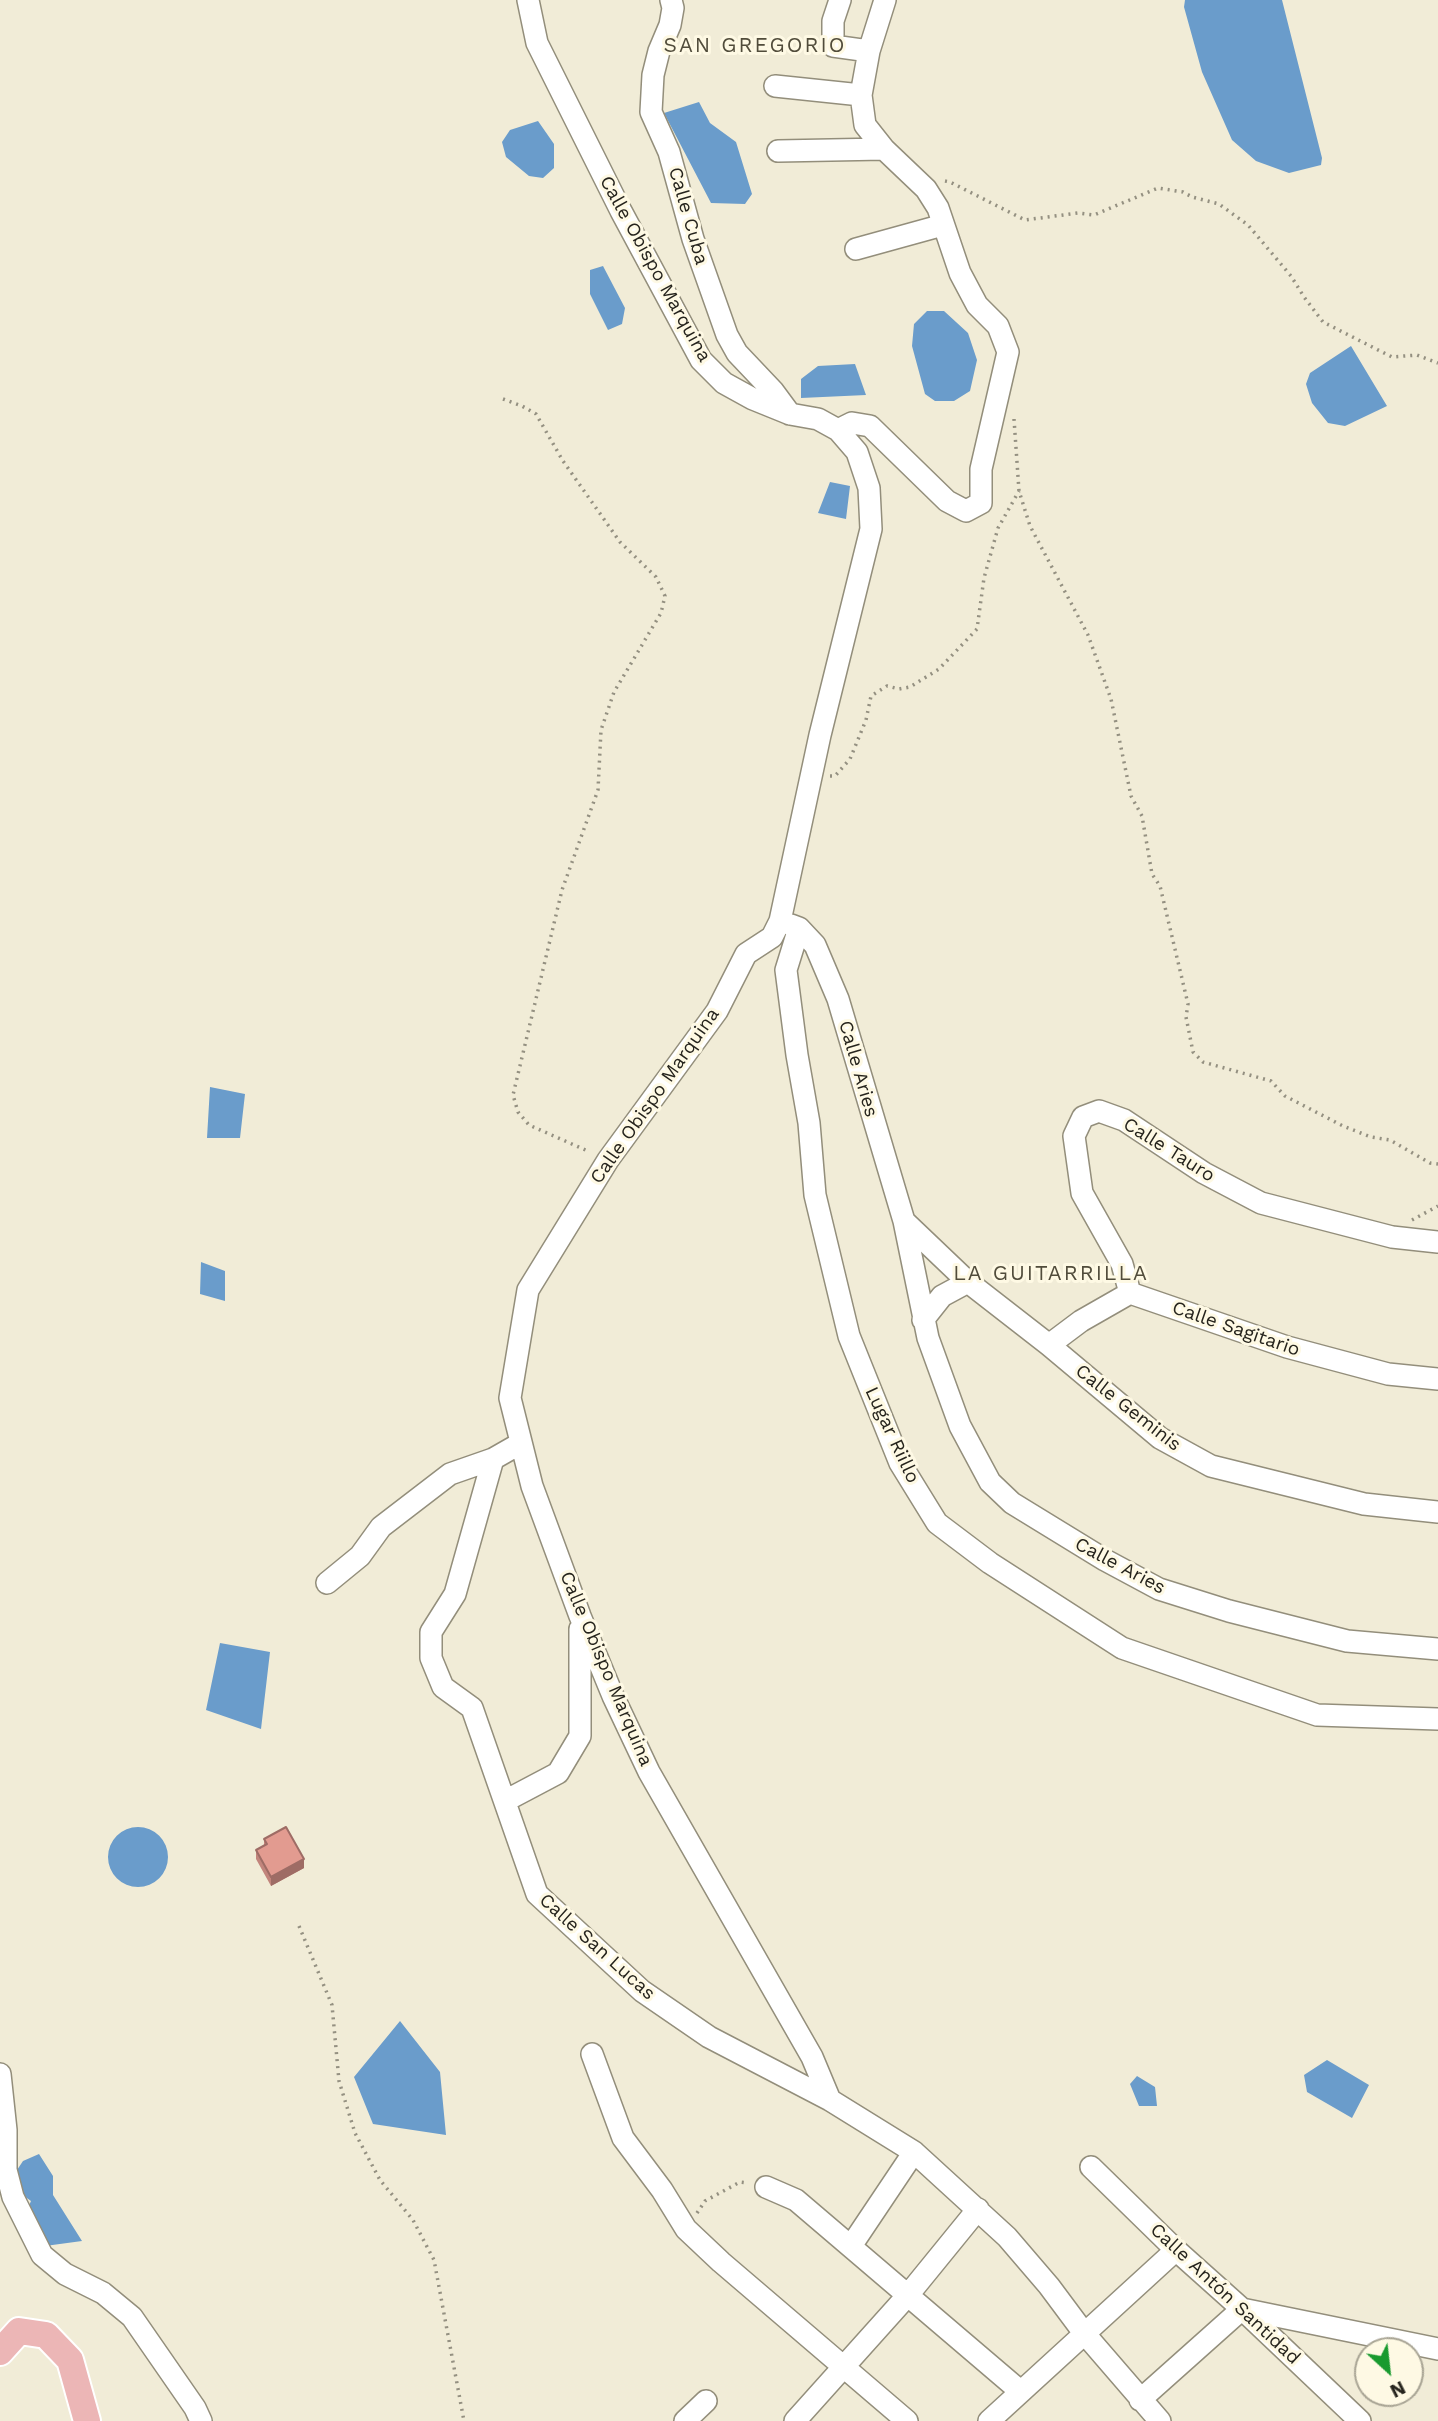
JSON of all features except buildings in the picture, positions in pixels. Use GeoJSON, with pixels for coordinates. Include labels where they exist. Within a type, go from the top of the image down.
{"type":"FeatureCollection","features":[{"type":"Feature","properties":{"kind":"main road"},"geometry":{"type":"LineString","coordinates":[[0,2351],[19,2331],[46,2335],[70,2360],[87,2421]]}},
{"type":"Feature","properties":{"kind":"street","name":"Calle Obispo Marquina"},"geometry":{"type":"LineString","coordinates":[[527,0],[537,43],[621,211],[701,360],[724,383],[753,399],[790,414],[818,419],[838,430],[857,452],[869,488],[872,529],[811,776],[790,925],[746,954],[717,1011],[608,1160],[528,1290],[510,1398],[532,1486],[613,1696],[649,1772],[812,2057],[830,2100]]}},
{"type":"Feature","properties":{"kind":"street","name":"Calle Cuba"},"geometry":{"type":"LineString","coordinates":[[671,0],[673,8],[670,25],[653,75],[651,112],[669,152],[693,239],[727,335],[737,353],[773,391],[790,414]]}},
{"type":"Feature","properties":{"kind":"street"},"geometry":{"type":"LineString","coordinates":[[840,0],[832,21],[833,46],[869,51]]}},
{"type":"Feature","properties":{"kind":"street"},"geometry":{"type":"LineString","coordinates":[[838,430],[852,423],[870,426],[947,501],[966,511],[981,503],[981,469],[1008,352],[998,327],[977,306],[960,273],[938,208],[926,189],[884,149],[865,125],[861,95],[869,51],[885,0]]}},
{"type":"Feature","properties":{"kind":"street"},"geometry":{"type":"LineString","coordinates":[[775,86],[861,95]]}},
{"type":"Feature","properties":{"kind":"street"},"geometry":{"type":"LineString","coordinates":[[778,151],[884,149]]}},
{"type":"Feature","properties":{"kind":"street"},"geometry":{"type":"LineString","coordinates":[[856,249],[943,225]]}},
{"type":"Feature","properties":{"kind":"street","name":"Calle Aries"},"geometry":{"type":"LineString","coordinates":[[790,925],[815,945],[838,999],[904,1221],[928,1339],[960,1426],[990,1482],[1012,1503],[1105,1560],[1159,1589],[1228,1611],[1347,1641],[1438,1649]]}},
{"type":"Feature","properties":{"kind":"street","name":"Lugar Riillo"},"geometry":{"type":"LineString","coordinates":[[790,925],[786,970],[809,1123],[815,1195],[849,1336],[900,1463],[937,1523],[990,1563],[1122,1648],[1317,1715],[1438,1719]]}},
{"type":"Feature","properties":{"kind":"street","name":"Calle Tauro"},"geometry":{"type":"LineString","coordinates":[[1130,1293],[1122,1264],[1082,1193],[1074,1136],[1083,1117],[1099,1111],[1124,1120],[1204,1173],[1261,1203],[1392,1237],[1438,1242]]}},
{"type":"Feature","properties":{"kind":"street","name":"Calle Geminis"},"geometry":{"type":"LineString","coordinates":[[904,1221],[968,1282],[1049,1345],[1160,1438],[1211,1466],[1364,1504],[1438,1512]]}},
{"type":"Feature","properties":{"kind":"street"},"geometry":{"type":"LineString","coordinates":[[923,1320],[942,1296],[968,1282]]}},
{"type":"Feature","properties":{"kind":"street"},"geometry":{"type":"LineString","coordinates":[[1049,1345],[1081,1321],[1130,1293]]}},
{"type":"Feature","properties":{"kind":"street","name":"Calle Sagitario"},"geometry":{"type":"LineString","coordinates":[[1130,1293],[1287,1347],[1388,1374],[1438,1379]]}},
{"type":"Feature","properties":{"kind":"street"},"geometry":{"type":"LineString","coordinates":[[327,1583],[360,1556],[381,1527],[450,1474],[493,1459],[521,1443]]}},
{"type":"Feature","properties":{"kind":"street","name":"Calle San Lucas"},"geometry":{"type":"LineString","coordinates":[[493,1459],[455,1594],[431,1632],[431,1658],[443,1687],[472,1708],[537,1894],[642,1992],[709,2037],[830,2100],[914,2152],[1016,2247],[1084,2333],[1160,2421]]}},
{"type":"Feature","properties":{"kind":"street"},"geometry":{"type":"LineString","coordinates":[[505,1801],[558,1773],[580,1736],[580,1616]]}},
{"type":"Feature","properties":{"kind":"street"},"geometry":{"type":"LineString","coordinates":[[592,2054],[623,2138],[662,2190],[686,2229],[907,2421]]}},
{"type":"Feature","properties":{"kind":"street"},"geometry":{"type":"LineString","coordinates":[[0,2074],[6,2130],[6,2170],[13,2197],[43,2255],[65,2274],[103,2293],[132,2316],[195,2408],[201,2421]]}},
{"type":"Feature","properties":{"kind":"street"},"geometry":{"type":"LineString","coordinates":[[851,2246],[914,2152]]}},
{"type":"Feature","properties":{"kind":"street","name":"Calle Antón Santidad"},"geometry":{"type":"LineString","coordinates":[[1091,2166],[1176,2250],[1360,2421]]}},
{"type":"Feature","properties":{"kind":"street"},"geometry":{"type":"LineString","coordinates":[[766,2187],[796,2200],[1020,2391]]}},
{"type":"Feature","properties":{"kind":"street"},"geometry":{"type":"LineString","coordinates":[[795,2421],[908,2295],[978,2209]]}},
{"type":"Feature","properties":{"kind":"street"},"geometry":{"type":"LineString","coordinates":[[989,2421],[1176,2250]]}},
{"type":"Feature","properties":{"kind":"street"},"geometry":{"type":"LineString","coordinates":[[1140,2400],[1242,2309],[1438,2349]]}},
{"type":"Feature","properties":{"kind":"street"},"geometry":{"type":"LineString","coordinates":[[685,2421],[706,2401]]}},
{"type":"Feature","properties":{"kind":"path"},"geometry":{"type":"LineString","coordinates":[[926,189],[938,180],[950,182],[1026,220],[1078,213],[1094,215],[1158,188],[1183,192],[1219,204],[1248,225],[1291,276],[1323,322],[1392,357],[1418,355],[1438,363]]}},
{"type":"Feature","properties":{"kind":"path"},"geometry":{"type":"LineString","coordinates":[[503,399],[522,405],[536,414],[563,461],[620,541],[656,577],[665,596],[661,613],[614,692],[601,730],[598,790],[562,890],[513,1095],[518,1112],[528,1125],[608,1160]]}},
{"type":"Feature","properties":{"kind":"path"},"geometry":{"type":"LineString","coordinates":[[1014,413],[1020,491],[1030,526],[1088,635],[1111,699],[1131,796],[1142,816],[1152,874],[1160,886],[1185,991],[1188,1004],[1186,1017],[1193,1052],[1203,1062],[1271,1081],[1285,1096],[1343,1126],[1371,1137],[1390,1140],[1430,1163],[1438,1164]]}},
{"type":"Feature","properties":{"kind":"path"},"geometry":{"type":"LineString","coordinates":[[811,776],[835,776],[849,759],[866,720],[871,696],[887,686],[899,689],[910,687],[930,675],[939,669],[976,629],[984,578],[998,528],[1020,491]]}},
{"type":"Feature","properties":{"kind":"path"},"geometry":{"type":"LineString","coordinates":[[299,1926],[332,2005],[339,2081],[355,2133],[380,2180],[413,2220],[433,2260],[464,2421]]}},
{"type":"Feature","properties":{"kind":"path"},"geometry":{"type":"LineString","coordinates":[[686,2229],[705,2201],[740,2182],[766,2187]]}},
{"type":"Feature","properties":{"kind":"water"},"geometry":{"type":"Polygon","coordinates":[[[1185,0],[1282,0],[1322,158],[1321,165],[1289,173],[1256,161],[1232,140],[1202,72],[1184,7],[1185,0]]]}},
{"type":"Feature","properties":{"kind":"water"},"geometry":{"type":"Polygon","coordinates":[[[699,102],[710,123],[736,142],[752,194],[745,204],[711,203],[664,113],[699,102]]]}},
{"type":"Feature","properties":{"kind":"water"},"geometry":{"type":"Polygon","coordinates":[[[538,121],[554,144],[554,168],[543,178],[529,176],[506,157],[502,142],[510,130],[538,121]]]}},
{"type":"Feature","properties":{"kind":"water"},"geometry":{"type":"Polygon","coordinates":[[[603,266],[625,308],[622,324],[608,330],[590,294],[590,270],[603,266]]]}},
{"type":"Feature","properties":{"kind":"water"},"geometry":{"type":"Polygon","coordinates":[[[927,311],[944,311],[968,333],[977,360],[970,391],[954,401],[935,401],[925,394],[912,346],[914,324],[927,311]]]}},
{"type":"Feature","properties":{"kind":"water"},"geometry":{"type":"Polygon","coordinates":[[[1351,346],[1387,406],[1345,426],[1328,423],[1312,403],[1306,384],[1310,373],[1351,346]]]}},
{"type":"Feature","properties":{"kind":"water"},"geometry":{"type":"Polygon","coordinates":[[[855,364],[866,395],[801,398],[801,379],[818,366],[855,364]]]}},
{"type":"Feature","properties":{"kind":"water"},"geometry":{"type":"Polygon","coordinates":[[[830,482],[850,486],[846,519],[818,513],[830,482]]]}},
{"type":"Feature","properties":{"kind":"water"},"geometry":{"type":"Polygon","coordinates":[[[210,1087],[245,1094],[240,1138],[207,1138],[210,1087]]]}},
{"type":"Feature","properties":{"kind":"water"},"geometry":{"type":"Polygon","coordinates":[[[201,1262],[225,1271],[225,1301],[200,1294],[201,1262]]]}},
{"type":"Feature","properties":{"kind":"water"},"geometry":{"type":"Polygon","coordinates":[[[220,1643],[270,1652],[261,1729],[206,1710],[220,1643]]]}},
{"type":"Feature","properties":{"kind":"water"},"geometry":{"type":"Polygon","coordinates":[[[138,1827],[155,1832],[163,1840],[168,1857],[163,1874],[155,1882],[138,1887],[121,1882],[113,1874],[108,1857],[113,1840],[121,1832],[138,1827]]]}},
{"type":"Feature","properties":{"kind":"water"},"geometry":{"type":"Polygon","coordinates":[[[400,2021],[440,2072],[446,2135],[373,2124],[354,2077],[400,2021]]]}},
{"type":"Feature","properties":{"kind":"water"},"geometry":{"type":"Polygon","coordinates":[[[1327,2060],[1369,2085],[1352,2118],[1307,2092],[1304,2075],[1327,2060]]]}},
{"type":"Feature","properties":{"kind":"water"},"geometry":{"type":"Polygon","coordinates":[[[1137,2076],[1155,2087],[1157,2106],[1139,2106],[1130,2084],[1137,2076]]]}},
{"type":"Feature","properties":{"kind":"water"},"geometry":{"type":"Polygon","coordinates":[[[39,2154],[53,2176],[53,2195],[82,2241],[45,2246],[28,2208],[31,2201],[24,2196],[15,2173],[23,2161],[39,2154]]]}},
{"type":"Feature","properties":{"kind":"district","name":"SAN GREGORIO"},"geometry":{"type":"Point","coordinates":[755,46]}},
{"type":"Feature","properties":{"kind":"district","name":"LA GUITARRILLA"},"geometry":{"type":"Point","coordinates":[1051,1274]}}]}
